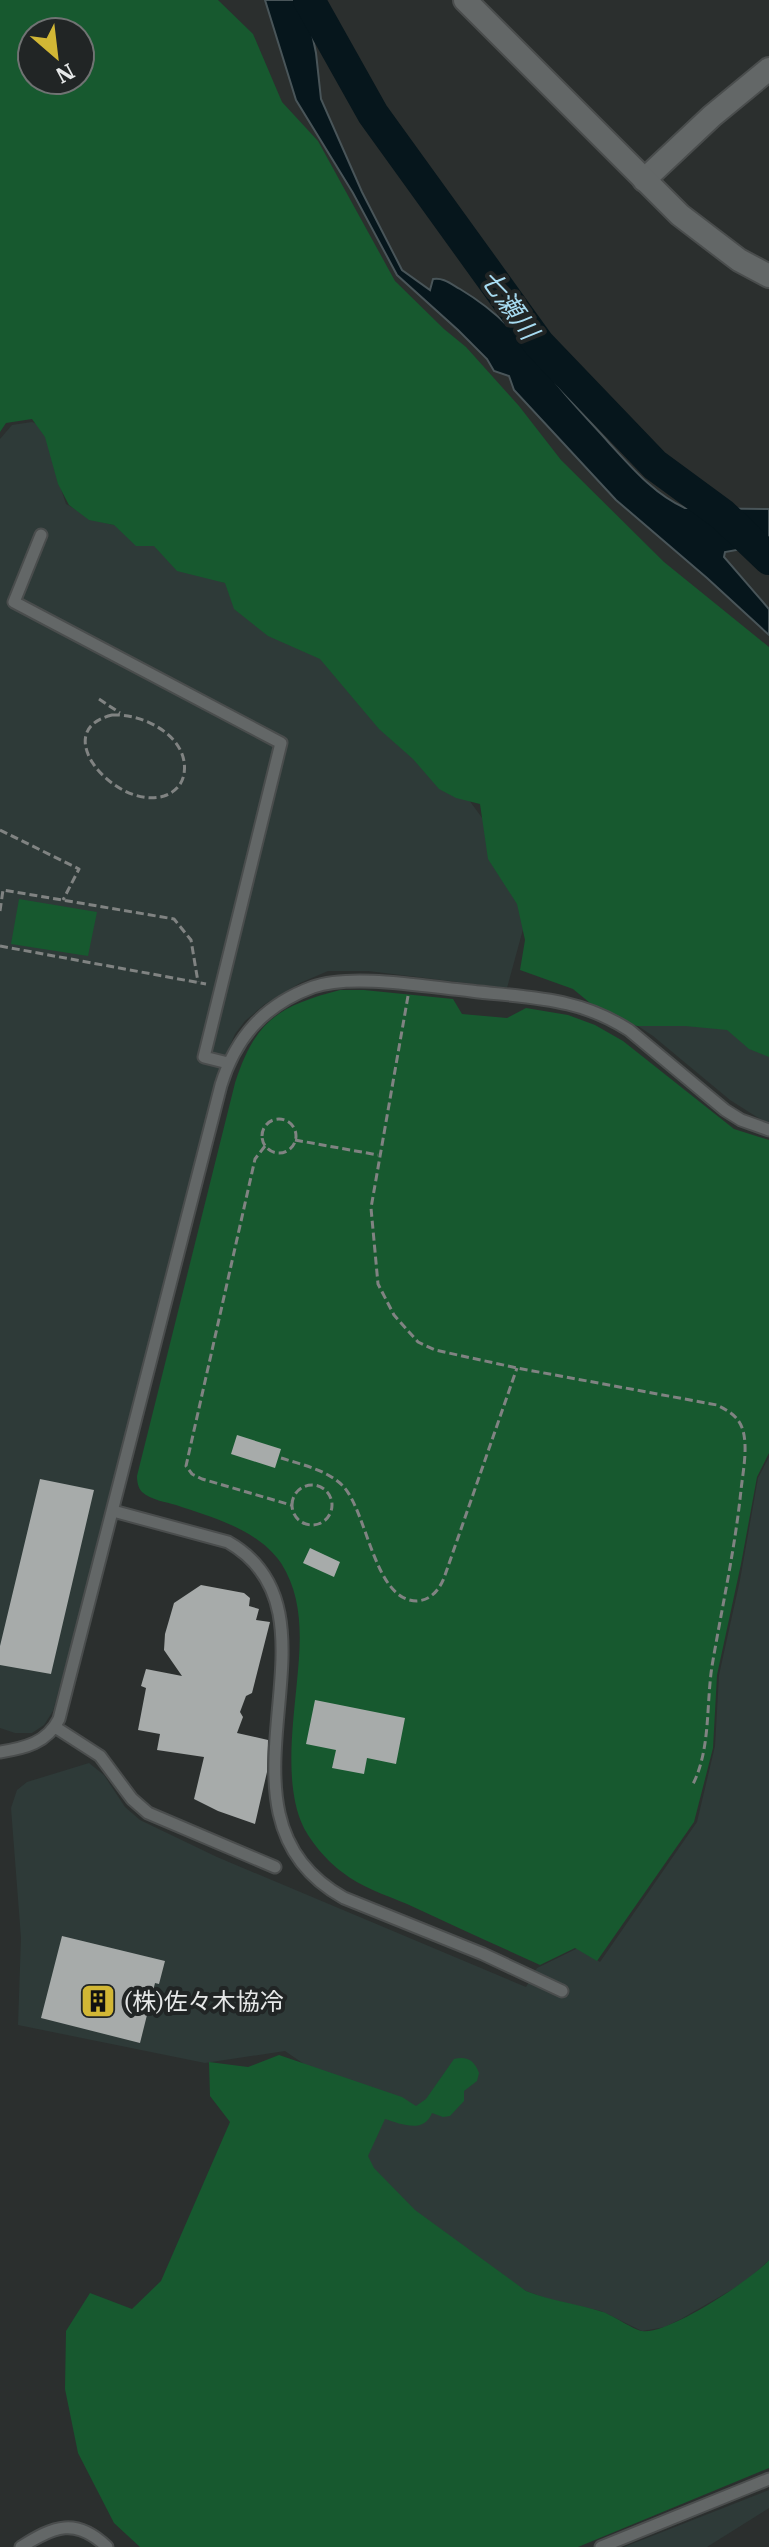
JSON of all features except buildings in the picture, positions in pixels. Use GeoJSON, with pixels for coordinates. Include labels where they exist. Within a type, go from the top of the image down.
{"type":"FeatureCollection","features":[{"type":"Feature","properties":{"kind":"street"},"geometry":{"type":"LineString","coordinates":[[465,0],[644,180],[718,246],[769,276]]}},
{"type":"Feature","properties":{"kind":"street"},"geometry":{"type":"LineString","coordinates":[[644,180],[712,116],[769,69]]}},
{"type":"Feature","properties":{"kind":"lane"},"geometry":{"type":"LineString","coordinates":[[41,535],[14,602],[281,743],[204,1057],[228,1063]]}},
{"type":"Feature","properties":{"kind":"lane"},"geometry":{"type":"LineString","coordinates":[[0,1752],[33,1744],[46,1737],[55,1727],[67,1692],[228,1063],[242,1038],[273,1009],[313,987],[356,980],[542,999],[588,1009],[629,1030],[725,1110],[741,1120],[769,1130]]}},
{"type":"Feature","properties":{"kind":"lane"},"geometry":{"type":"LineString","coordinates":[[113,1511],[228,1542],[242,1550],[267,1581],[278,1605],[282,1629],[274,1762],[276,1800],[290,1847],[312,1873],[330,1891],[344,1898],[483,1954],[562,1991]]}},
{"type":"Feature","properties":{"kind":"lane"},"geometry":{"type":"LineString","coordinates":[[55,1727],[100,1756],[132,1799],[148,1813],[275,1867]]}},
{"type":"Feature","properties":{"kind":"lane"},"geometry":{"type":"LineString","coordinates":[[601,2547],[769,2479]]}},
{"type":"Feature","properties":{"kind":"lane"},"geometry":{"type":"LineString","coordinates":[[21,2547],[54,2528],[65,2527],[87,2532],[107,2547]]}},
{"type":"Feature","properties":{"kind":"path"},"geometry":{"type":"LineString","coordinates":[[99,699],[123,715],[155,725],[179,750],[184,773],[180,785],[172,793],[153,798],[132,794],[106,780],[88,757],[86,739],[92,725],[103,717],[123,715]]}},
{"type":"Feature","properties":{"kind":"path"},"geometry":{"type":"LineString","coordinates":[[0,830],[79,869],[63,900]]}},
{"type":"Feature","properties":{"kind":"path"},"geometry":{"type":"LineString","coordinates":[[0,911],[3,890],[174,919],[191,940],[198,982]]}},
{"type":"Feature","properties":{"kind":"path"},"geometry":{"type":"LineString","coordinates":[[0,946],[222,987]]}},
{"type":"Feature","properties":{"kind":"path"},"geometry":{"type":"LineString","coordinates":[[408,994],[371,1208],[378,1284],[394,1315],[418,1342],[435,1350],[717,1405],[732,1412],[742,1425],[744,1452],[736,1542],[709,1687],[705,1743],[700,1770],[692,1786]]}},
{"type":"Feature","properties":{"kind":"path"},"geometry":{"type":"LineString","coordinates":[[276,1119],[290,1123],[294,1128],[295,1140],[291,1147],[281,1153],[265,1146],[262,1139],[266,1125],[276,1119]]}},
{"type":"Feature","properties":{"kind":"path"},"geometry":{"type":"LineString","coordinates":[[295,1140],[378,1155]]}},
{"type":"Feature","properties":{"kind":"path"},"geometry":{"type":"LineString","coordinates":[[265,1146],[255,1159],[186,1466],[192,1474],[202,1479],[291,1505]]}},
{"type":"Feature","properties":{"kind":"path"},"geometry":{"type":"LineString","coordinates":[[281,1458],[323,1473],[343,1487],[357,1508],[391,1588],[409,1599],[430,1597],[444,1578],[517,1368]]}},
{"type":"Feature","properties":{"kind":"path"},"geometry":{"type":"LineString","coordinates":[[311,1485],[327,1491],[332,1504],[326,1520],[314,1526],[302,1524],[291,1505],[298,1490],[311,1485]]}},
{"type":"Feature","properties":{"kind":"shaded area"},"geometry":{"type":"Polygon","coordinates":[[[265,0],[305,0],[316,53],[321,99],[362,192],[402,270],[430,290],[433,279],[447,281],[498,317],[644,480],[674,503],[685,508],[769,509],[769,544],[725,552],[724,557],[769,609],[769,635],[616,500],[514,390],[509,376],[494,371],[487,359],[458,330],[397,275],[353,193],[296,100],[265,0]]]}},
{"type":"Feature","properties":{"kind":"shaded area"},"geometry":{"type":"Polygon","coordinates":[[[32,422],[45,427],[66,504],[97,521],[143,532],[221,582],[249,586],[469,800],[488,826],[516,889],[525,922],[507,988],[368,971],[328,971],[265,1004],[235,1034],[222,1064],[53,1711],[44,1725],[32,1733],[15,1733],[0,1728],[0,439],[12,425],[32,422]]]}},
{"type":"Feature","properties":{"kind":"shaded area"},"geometry":{"type":"Polygon","coordinates":[[[769,1009],[769,1122],[730,1100],[629,1020],[769,1009]]]}},
{"type":"Feature","properties":{"kind":"shaded area"},"geometry":{"type":"Polygon","coordinates":[[[769,1457],[769,2260],[747,2281],[665,2327],[642,2331],[601,2311],[548,2299],[526,2291],[462,2256],[358,2163],[384,2119],[285,2051],[205,2063],[18,2025],[21,1938],[11,1808],[17,1790],[27,1782],[89,1763],[104,1775],[125,1807],[140,1820],[217,1857],[526,1987],[537,1968],[578,1948],[600,1962],[697,1822],[715,1746],[719,1675],[758,1478],[769,1457]]]}},
{"type":"Feature","properties":{"kind":"shaded area"},"geometry":{"type":"Polygon","coordinates":[[[769,2490],[769,2508],[707,2547],[624,2547],[769,2490]]]}},
{"type":"Feature","properties":{"kind":"green space"},"geometry":{"type":"Polygon","coordinates":[[[0,0],[218,0],[253,34],[282,102],[318,141],[395,281],[466,347],[519,406],[561,460],[664,562],[769,647],[769,1057],[749,1049],[727,1030],[637,1026],[601,1012],[573,989],[520,970],[525,940],[517,904],[488,859],[480,804],[456,798],[439,789],[413,759],[379,729],[320,659],[268,636],[234,609],[225,583],[177,571],[154,546],[136,546],[114,525],[89,520],[69,505],[58,484],[45,437],[32,419],[6,423],[0,432],[0,0]]]}},
{"type":"Feature","properties":{"kind":"green space"},"geometry":{"type":"Polygon","coordinates":[[[19,899],[97,912],[88,956],[11,944],[19,899]]]}},
{"type":"Feature","properties":{"kind":"green space"},"geometry":{"type":"Polygon","coordinates":[[[340,990],[453,999],[462,1014],[507,1018],[526,1008],[568,1015],[595,1025],[623,1041],[734,1129],[769,1140],[769,1453],[757,1477],[717,1675],[713,1748],[694,1822],[597,1961],[575,1948],[540,1965],[365,1886],[325,1857],[303,1826],[293,1792],[292,1735],[300,1636],[294,1591],[281,1563],[260,1541],[247,1533],[220,1520],[150,1497],[142,1492],[138,1484],[137,1476],[235,1083],[243,1062],[251,1045],[272,1019],[300,1003],[340,990]]]}},
{"type":"Feature","properties":{"kind":"green space"},"geometry":{"type":"Polygon","coordinates":[[[279,2055],[402,2097],[416,2106],[426,2099],[454,2059],[463,2058],[472,2062],[479,2073],[477,2081],[464,2091],[464,2101],[450,2116],[432,2113],[424,2124],[412,2126],[385,2119],[368,2156],[374,2168],[415,2210],[526,2291],[603,2312],[638,2330],[654,2330],[689,2316],[746,2280],[769,2260],[769,2468],[578,2547],[140,2547],[114,2523],[78,2453],[65,2389],[66,2331],[90,2293],[132,2309],[161,2281],[230,2122],[210,2096],[209,2062],[248,2067],[279,2055]]]}},
{"type":"Feature","properties":{"kind":"waterway","name":"七瀬川"},"geometry":{"type":"LineString","coordinates":[[309,0],[373,114],[539,344],[655,465],[723,515],[769,559]]}},
{"type":"Feature","properties":{"kind":"place","name":"(株)佐々木協冷"},"geometry":{"type":"Point","coordinates":[98,2001]}}]}
